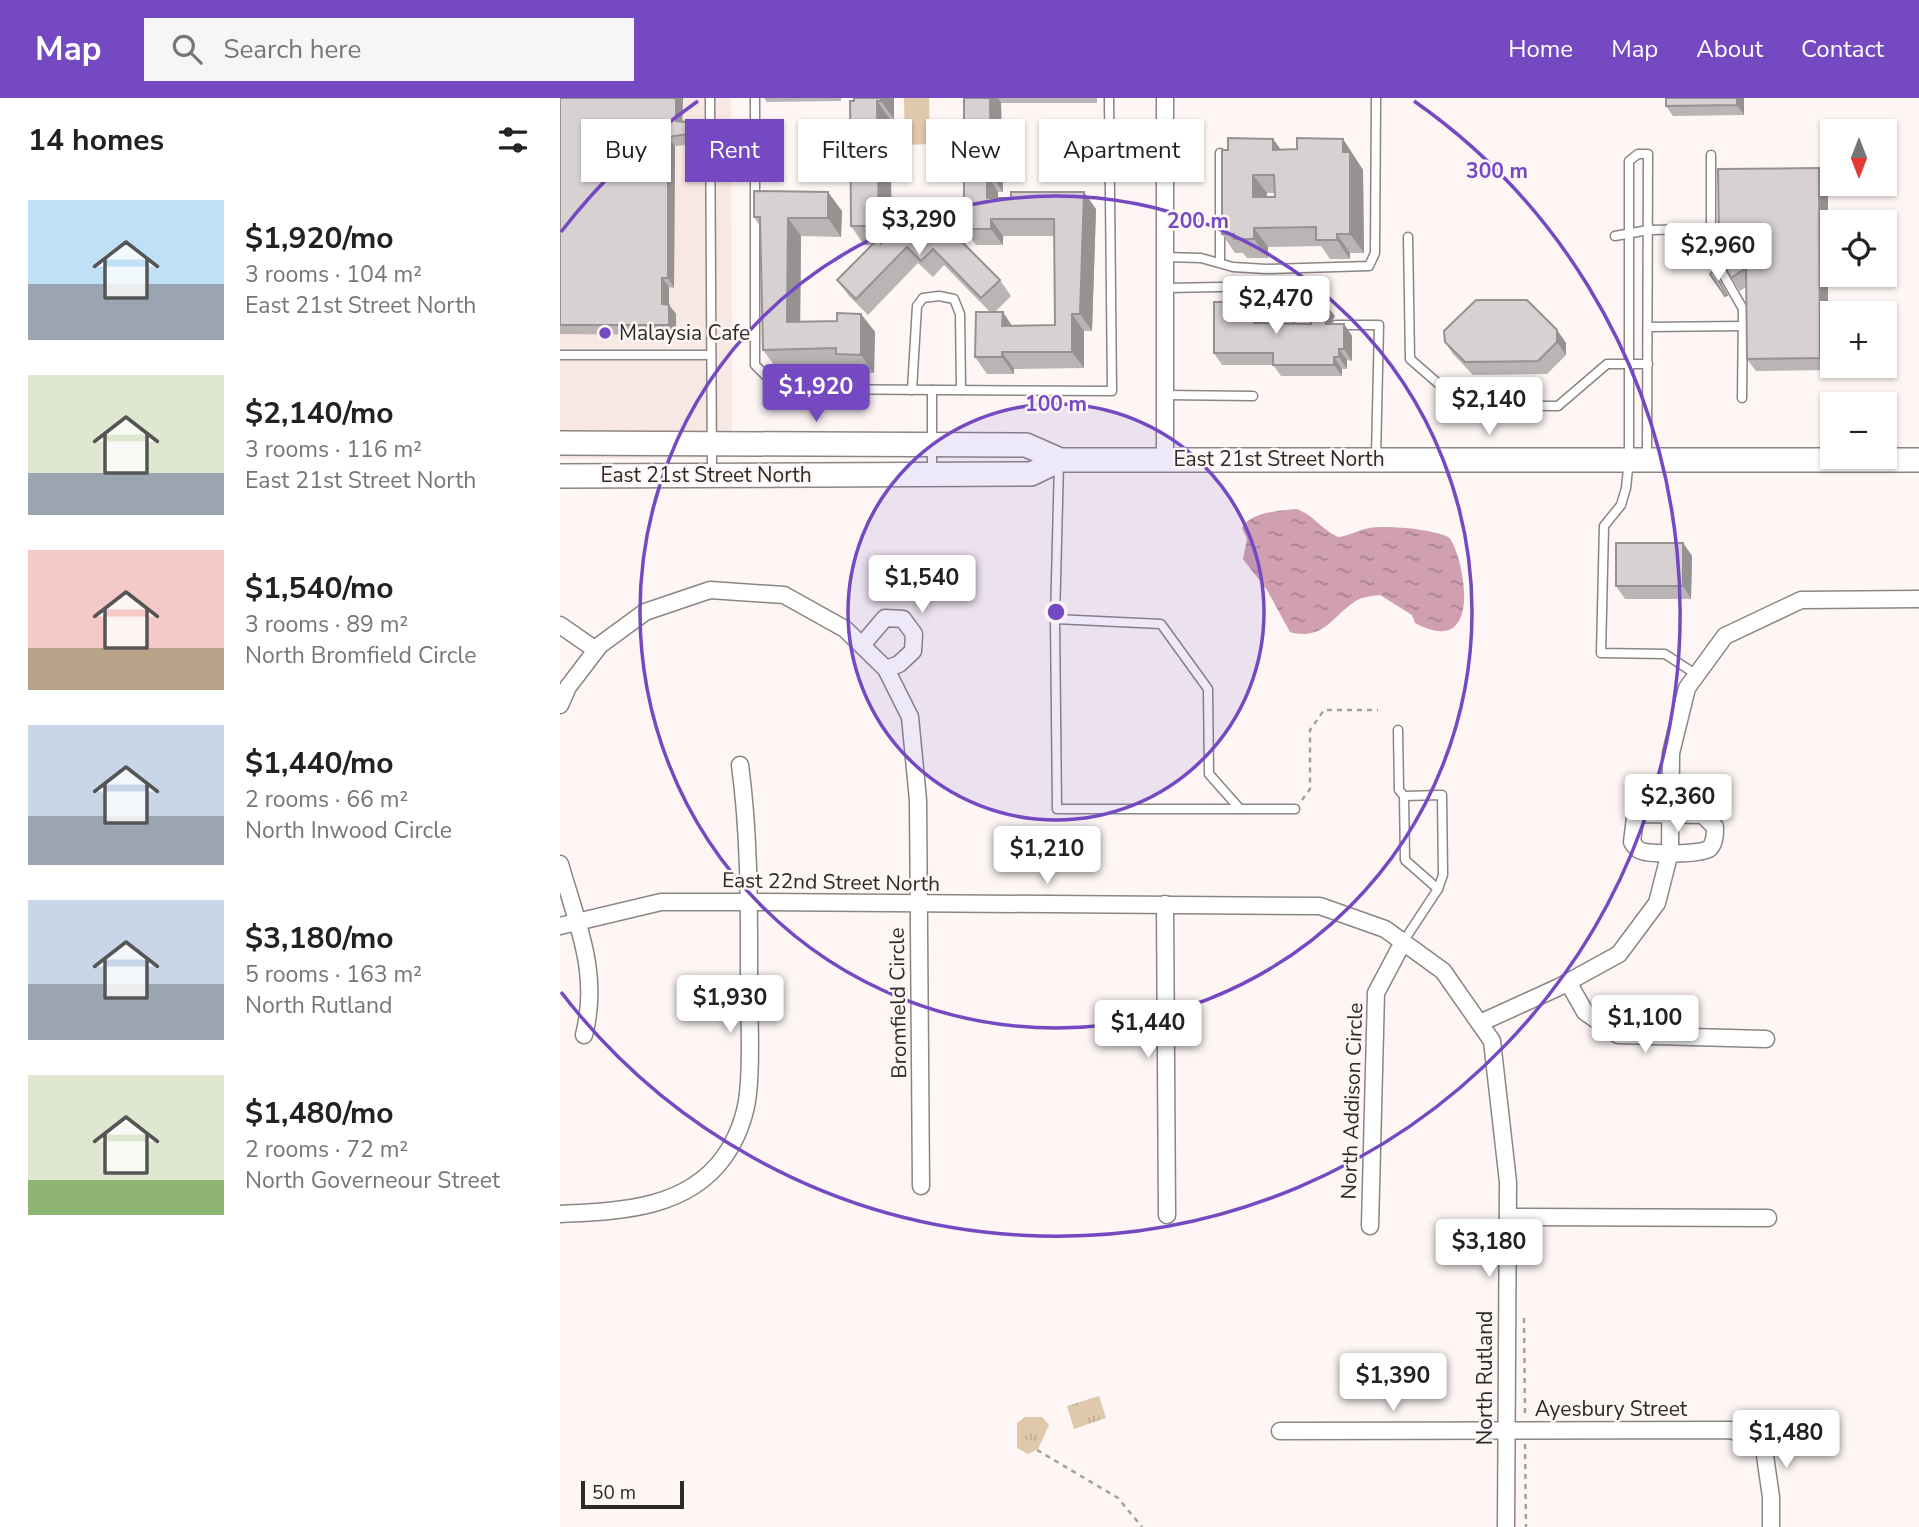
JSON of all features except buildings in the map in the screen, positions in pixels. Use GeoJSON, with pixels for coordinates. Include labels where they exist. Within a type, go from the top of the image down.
{"type":"FeatureCollection","features":[{"type":"Feature","properties":{"kind":"main road","name":"East 21st Street North"},"geometry":{"type":"LineString","coordinates":[[560,443],[1026,445],[1059,460],[1919,460]]}},
{"type":"Feature","properties":{"kind":"main road","name":"East 21st Street North"},"geometry":{"type":"LineString","coordinates":[[560,476],[1031,474],[1059,460]]}},
{"type":"Feature","properties":{"kind":"street"},"geometry":{"type":"LineString","coordinates":[[1165,98],[1165,459]]}},
{"type":"Feature","properties":{"kind":"street","name":"Bromfield Circle"},"geometry":{"type":"LineString","coordinates":[[560,705],[568,687],[596,650],[645,612],[710,590],[784,595],[845,629],[886,669],[910,717],[918,800],[921,1186]]}},
{"type":"Feature","properties":{"kind":"street"},"geometry":{"type":"LineString","coordinates":[[1480,1023],[1568,982],[1619,954],[1657,903],[1670,852],[1671,753],[1687,688],[1725,636],[1801,600],[1919,599]]}},
{"type":"Feature","properties":{"kind":"street"},"geometry":{"type":"LineString","coordinates":[[862,645],[885,618],[903,619],[914,634],[913,651],[899,664],[886,669]]}},
{"type":"Feature","properties":{"kind":"street"},"geometry":{"type":"LineString","coordinates":[[560,625],[596,650]]}},
{"type":"Feature","properties":{"kind":"street"},"geometry":{"type":"LineString","coordinates":[[566,1213],[638,1208],[682,1193],[723,1159],[736,1137],[748,1093],[747,817],[740,765]]}},
{"type":"Feature","properties":{"kind":"street"},"geometry":{"type":"LineString","coordinates":[[1643,814],[1703,815],[1715,827],[1710,848],[1701,853],[1670,852],[1637,849],[1632,842],[1631,829],[1635,818],[1643,814]]}},
{"type":"Feature","properties":{"kind":"street"},"geometry":{"type":"LineString","coordinates":[[560,864],[592,982],[591,1009],[584,1035]]}},
{"type":"Feature","properties":{"kind":"street","name":"East 22nd Street North"},"geometry":{"type":"LineString","coordinates":[[560,926],[576,920],[662,902],[1320,905],[1385,929],[1443,971],[1480,1023]]}},
{"type":"Feature","properties":{"kind":"street"},"geometry":{"type":"LineString","coordinates":[[1165,904],[1167,1215]]}},
{"type":"Feature","properties":{"kind":"street","name":"North Addison Circle"},"geometry":{"type":"LineString","coordinates":[[1370,1226],[1376,993],[1403,942]]}},
{"type":"Feature","properties":{"kind":"street"},"geometry":{"type":"LineString","coordinates":[[1568,982],[1585,1012],[1618,1035],[1766,1039]]}},
{"type":"Feature","properties":{"kind":"street","name":"North Rutland"},"geometry":{"type":"LineString","coordinates":[[1480,1023],[1492,1041],[1508,1182],[1506,1527]]}},
{"type":"Feature","properties":{"kind":"street"},"geometry":{"type":"LineString","coordinates":[[1508,1217],[1768,1218]]}},
{"type":"Feature","properties":{"kind":"street","name":"Ayesbury Street"},"geometry":{"type":"LineString","coordinates":[[1280,1431],[1731,1430],[1763,1442],[1771,1497],[1771,1527]]}},
{"type":"Feature","properties":{"kind":"lane"},"geometry":{"type":"LineString","coordinates":[[710,98],[712,475]]}},
{"type":"Feature","properties":{"kind":"lane"},"geometry":{"type":"LineString","coordinates":[[755,98],[755,365],[772,381],[794,389],[1112,391],[1109,98]]}},
{"type":"Feature","properties":{"kind":"lane"},"geometry":{"type":"LineString","coordinates":[[1166,257],[1201,258],[1233,267],[1266,269],[1369,266],[1375,253],[1376,98]]}},
{"type":"Feature","properties":{"kind":"lane"},"geometry":{"type":"LineString","coordinates":[[1220,153],[1220,262]]}},
{"type":"Feature","properties":{"kind":"lane"},"geometry":{"type":"LineString","coordinates":[[1638,459],[1629,364],[1629,161],[1639,155],[1648,154],[1648,364],[1638,459],[1621,505],[1604,526],[1601,653],[1665,654],[1697,675]]}},
{"type":"Feature","properties":{"kind":"lane"},"geometry":{"type":"LineString","coordinates":[[1711,155],[1710,253],[1739,298],[1743,326],[1742,398]]}},
{"type":"Feature","properties":{"kind":"lane"},"geometry":{"type":"LineString","coordinates":[[1615,236],[1648,230],[1711,229]]}},
{"type":"Feature","properties":{"kind":"lane"},"geometry":{"type":"LineString","coordinates":[[1408,237],[1410,359],[1463,405],[1558,406],[1607,364],[1648,364]]}},
{"type":"Feature","properties":{"kind":"lane"},"geometry":{"type":"LineString","coordinates":[[1166,288],[1276,286],[1287,294],[1297,319],[1320,324]]}},
{"type":"Feature","properties":{"kind":"lane"},"geometry":{"type":"LineString","coordinates":[[912,390],[917,306],[923,298],[939,296],[954,299],[960,314],[961,390]]}},
{"type":"Feature","properties":{"kind":"lane"},"geometry":{"type":"LineString","coordinates":[[1336,325],[1379,326],[1376,459]]}},
{"type":"Feature","properties":{"kind":"lane"},"geometry":{"type":"LineString","coordinates":[[1648,327],[1743,326]]}},
{"type":"Feature","properties":{"kind":"lane"},"geometry":{"type":"LineString","coordinates":[[560,355],[711,355]]}},
{"type":"Feature","properties":{"kind":"lane"},"geometry":{"type":"LineString","coordinates":[[932,390],[932,475]]}},
{"type":"Feature","properties":{"kind":"lane"},"geometry":{"type":"LineString","coordinates":[[1165,395],[1253,396]]}},
{"type":"Feature","properties":{"kind":"lane"},"geometry":{"type":"LineString","coordinates":[[1059,460],[1055,619],[1057,809],[1295,809]]}},
{"type":"Feature","properties":{"kind":"lane"},"geometry":{"type":"LineString","coordinates":[[1055,619],[1161,624],[1208,689],[1209,774],[1240,809]]}},
{"type":"Feature","properties":{"kind":"lane"},"geometry":{"type":"LineString","coordinates":[[1398,730],[1399,790],[1404,796],[1405,860],[1438,889]]}},
{"type":"Feature","properties":{"kind":"lane"},"geometry":{"type":"LineString","coordinates":[[1403,942],[1438,889],[1443,875],[1442,795],[1404,796]]}},
{"type":"Feature","properties":{"kind":"path"},"geometry":{"type":"LineString","coordinates":[[1295,809],[1310,789],[1310,730],[1324,710],[1378,710]]}},
{"type":"Feature","properties":{"kind":"path"},"geometry":{"type":"LineString","coordinates":[[1037,1450],[1118,1497],[1142,1527]]}},
{"type":"Feature","properties":{"kind":"shaded area"},"geometry":{"type":"Polygon","coordinates":[[[560,98],[731,98],[731,119],[685,119],[685,182],[731,182],[732,457],[560,459],[560,98]]]}},
{"type":"Feature","properties":{"kind":"green space"},"geometry":{"type":"Polygon","coordinates":[[[904,98],[929,98],[926,144],[912,145],[912,119],[904,119],[904,98]]]}},
{"type":"Feature","properties":{"kind":"green space"},"geometry":{"type":"Polygon","coordinates":[[[1099,1396],[1106,1418],[1074,1429],[1067,1406],[1099,1396]]]}},
{"type":"Feature","properties":{"kind":"green space"},"geometry":{"type":"Polygon","coordinates":[[[1025,1417],[1042,1417],[1049,1425],[1038,1449],[1028,1454],[1017,1448],[1017,1423],[1025,1417]]]}},
{"type":"Feature","properties":{"kind":"water"},"geometry":{"type":"Polygon","coordinates":[[[1297,509],[1338,537],[1369,528],[1387,527],[1421,530],[1448,537],[1453,544],[1463,577],[1462,615],[1453,627],[1438,631],[1415,623],[1412,615],[1380,595],[1356,601],[1319,630],[1301,634],[1290,632],[1267,590],[1243,559],[1247,539],[1242,528],[1246,522],[1259,515],[1297,509]]]}},
{"type":"Feature","properties":{"kind":"place","name":"Malaysia Cafe"},"geometry":{"type":"Point","coordinates":[605,333]}}]}
